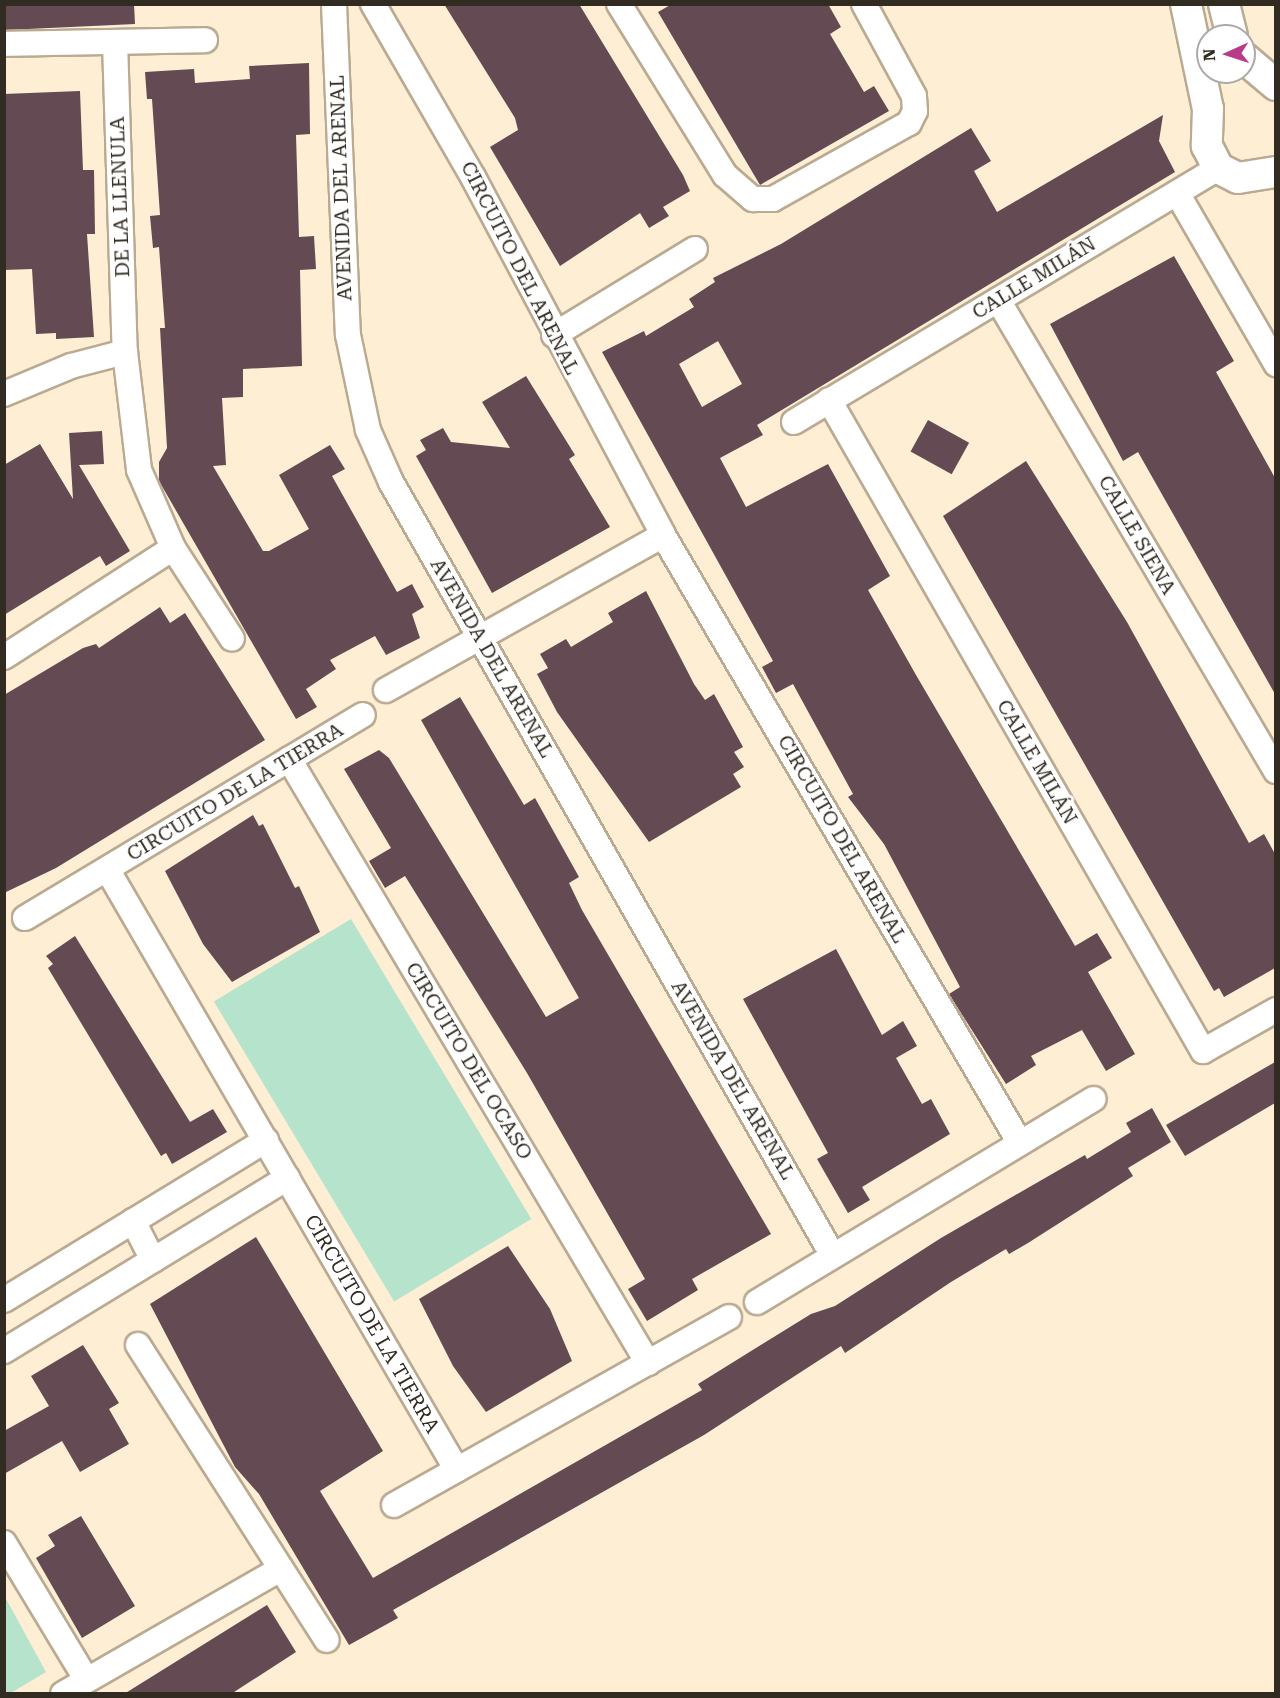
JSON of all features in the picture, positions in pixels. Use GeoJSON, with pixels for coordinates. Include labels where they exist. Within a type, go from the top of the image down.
{"type":"FeatureCollection","features":[{"type":"Feature","properties":{"kind":"street","name":"AVENIDA DEL ARENAL"},"geometry":{"type":"LineString","coordinates":[[334,4],[348,335],[355,386],[391,482],[833,1256]]}},
{"type":"Feature","properties":{"kind":"street"},"geometry":{"type":"LineString","coordinates":[[619,4],[725,175],[753,199],[773,199],[909,123],[915,111],[914,96],[864,4]]}},
{"type":"Feature","properties":{"kind":"street"},"geometry":{"type":"LineString","coordinates":[[1186,4],[1205,92],[1207,146],[1218,168],[1238,178],[1275,172]]}},
{"type":"Feature","properties":{"kind":"street"},"geometry":{"type":"LineString","coordinates":[[1224,4],[1230,24]]}},
{"type":"Feature","properties":{"kind":"street","name":"CIRCUITO DEL ARENAL"},"geometry":{"type":"LineString","coordinates":[[373,5],[467,167],[554,335],[663,535],[1020,1143]]}},
{"type":"Feature","properties":{"kind":"street"},"geometry":{"type":"LineString","coordinates":[[4,44],[205,40]]}},
{"type":"Feature","properties":{"kind":"street","name":"DE LA LLENULA"},"geometry":{"type":"LineString","coordinates":[[116,42],[125,352],[139,470],[173,548],[232,639]]}},
{"type":"Feature","properties":{"kind":"street"},"geometry":{"type":"LineString","coordinates":[[1256,68],[1275,85]]}},
{"type":"Feature","properties":{"kind":"street","name":"CALLE MILÁN"},"geometry":{"type":"LineString","coordinates":[[794,422],[1218,168]]}},
{"type":"Feature","properties":{"kind":"street"},"geometry":{"type":"LineString","coordinates":[[1177,193],[1275,364]]}},
{"type":"Feature","properties":{"kind":"street"},"geometry":{"type":"LineString","coordinates":[[554,335],[695,249]]}},
{"type":"Feature","properties":{"kind":"street","name":"CALLE SIENA"},"geometry":{"type":"LineString","coordinates":[[998,300],[1275,771]]}},
{"type":"Feature","properties":{"kind":"street"},"geometry":{"type":"LineString","coordinates":[[4,394],[71,366],[125,352]]}},
{"type":"Feature","properties":{"kind":"street","name":"CALLE MILÁN"},"geometry":{"type":"LineString","coordinates":[[829,400],[1203,1051],[1275,1010]]}},
{"type":"Feature","properties":{"kind":"street"},"geometry":{"type":"LineString","coordinates":[[386,690],[663,535]]}},
{"type":"Feature","properties":{"kind":"street"},"geometry":{"type":"LineString","coordinates":[[4,657],[173,548]]}},
{"type":"Feature","properties":{"kind":"street","name":"CIRCUITO DE LA TIERRA"},"geometry":{"type":"LineString","coordinates":[[25,918],[363,716]]}},
{"type":"Feature","properties":{"kind":"street","name":"CIRCUITO DEL OCASO"},"geometry":{"type":"LineString","coordinates":[[289,759],[648,1363]]}},
{"type":"Feature","properties":{"kind":"street","name":"CIRCUITO DE LA TIERRA"},"geometry":{"type":"LineString","coordinates":[[107,869],[457,1470]]}},
{"type":"Feature","properties":{"kind":"street"},"geometry":{"type":"LineString","coordinates":[[757,1302],[1093,1100]]}},
{"type":"Feature","properties":{"kind":"street"},"geometry":{"type":"LineString","coordinates":[[4,1300],[266,1140]]}},
{"type":"Feature","properties":{"kind":"street"},"geometry":{"type":"LineString","coordinates":[[4,1351],[287,1178]]}},
{"type":"Feature","properties":{"kind":"street"},"geometry":{"type":"LineString","coordinates":[[133,1221],[153,1260]]}},
{"type":"Feature","properties":{"kind":"street"},"geometry":{"type":"LineString","coordinates":[[394,1505],[729,1317]]}},
{"type":"Feature","properties":{"kind":"street"},"geometry":{"type":"LineString","coordinates":[[138,1345],[279,1570],[327,1640]]}},
{"type":"Feature","properties":{"kind":"street"},"geometry":{"type":"LineString","coordinates":[[4,1543],[86,1679]]}},
{"type":"Feature","properties":{"kind":"street"},"geometry":{"type":"LineString","coordinates":[[63,1694],[279,1570]]}},
{"type":"Feature","properties":{"kind":"green space"},"geometry":{"type":"Polygon","coordinates":[[[351,919],[531,1219],[394,1301],[214,1001],[351,919]]]}},
{"type":"Feature","properties":{"kind":"green space"},"geometry":{"type":"Polygon","coordinates":[[[5,1597],[46,1672],[9,1694],[4,1693],[5,1597]]]}},
{"type":"Feature","properties":{"kind":"building"},"geometry":{"type":"Polygon","coordinates":[[[5,4],[134,4],[135,24],[6,30],[5,4]]]}},
{"type":"Feature","properties":{"kind":"building"},"geometry":{"type":"Polygon","coordinates":[[[444,4],[579,4],[683,175],[690,191],[663,207],[669,216],[649,228],[640,213],[560,266],[490,147],[518,130],[515,118],[444,4]]]}},
{"type":"Feature","properties":{"kind":"building"},"geometry":{"type":"Polygon","coordinates":[[[672,4],[828,4],[841,27],[830,34],[864,92],[874,86],[889,111],[760,185],[658,12],[672,4]]]}},
{"type":"Feature","properties":{"kind":"building"},"geometry":{"type":"Polygon","coordinates":[[[309,63],[310,134],[296,135],[299,237],[314,236],[316,269],[300,270],[302,366],[243,369],[243,397],[222,398],[226,465],[213,466],[263,551],[269,551],[309,529],[279,475],[330,445],[345,469],[332,476],[397,592],[412,584],[424,607],[412,614],[420,638],[386,655],[375,636],[330,660],[336,669],[306,689],[317,707],[296,719],[159,481],[159,462],[167,448],[160,328],[165,328],[159,247],[153,248],[150,216],[160,215],[152,99],[147,99],[145,72],[194,69],[195,83],[250,79],[249,66],[309,63]]]}},
{"type":"Feature","properties":{"kind":"building"},"geometry":{"type":"Polygon","coordinates":[[[80,91],[83,170],[94,170],[95,234],[87,234],[94,337],[56,339],[56,333],[36,334],[32,269],[4,270],[4,94],[80,91]]]}},
{"type":"Feature","properties":{"kind":"building"},"geometry":{"type":"Polygon","coordinates":[[[1163,115],[1159,141],[1175,172],[757,425],[763,435],[720,458],[746,507],[828,464],[890,576],[868,590],[916,675],[1075,946],[1097,933],[1112,958],[1088,972],[1135,1054],[1106,1071],[1082,1030],[1031,1056],[1036,1065],[1006,1084],[949,994],[960,987],[884,844],[848,797],[853,794],[793,684],[776,693],[762,667],[773,661],[602,352],[644,331],[646,336],[694,307],[689,299],[715,282],[713,278],[781,244],[971,128],[991,161],[974,171],[997,212],[1163,115]],[[718,341],[679,364],[702,407],[742,384],[718,341]]]}},
{"type":"Feature","properties":{"kind":"building"},"geometry":{"type":"Polygon","coordinates":[[[1174,256],[1234,361],[1216,372],[1275,478],[1275,694],[1138,452],[1123,461],[1050,324],[1174,256]]]}},
{"type":"Feature","properties":{"kind":"building"},"geometry":{"type":"Polygon","coordinates":[[[526,376],[575,455],[569,459],[610,527],[492,593],[416,456],[426,450],[420,440],[443,428],[451,442],[510,448],[482,402],[526,376]]]}},
{"type":"Feature","properties":{"kind":"building"},"geometry":{"type":"Polygon","coordinates":[[[928,420],[969,443],[952,474],[911,451],[928,420]]]}},
{"type":"Feature","properties":{"kind":"building"},"geometry":{"type":"Polygon","coordinates":[[[102,431],[104,464],[79,465],[130,551],[106,566],[100,556],[4,615],[4,465],[40,444],[73,499],[69,433],[102,431]]]}},
{"type":"Feature","properties":{"kind":"building"},"geometry":{"type":"Polygon","coordinates":[[[1026,461],[1127,622],[1249,843],[1264,834],[1275,854],[1275,968],[1224,997],[1219,988],[1214,991],[943,516],[1026,461]]]}},
{"type":"Feature","properties":{"kind":"building"},"geometry":{"type":"Polygon","coordinates":[[[646,591],[694,684],[705,700],[714,694],[743,747],[734,752],[744,767],[733,774],[741,787],[649,842],[557,712],[537,674],[548,668],[540,654],[566,639],[571,647],[613,622],[608,613],[646,591]]]}},
{"type":"Feature","properties":{"kind":"building"},"geometry":{"type":"Polygon","coordinates":[[[160,607],[170,623],[185,613],[265,740],[56,868],[4,893],[4,695],[83,648],[96,644],[99,648],[160,607]]]}},
{"type":"Feature","properties":{"kind":"building"},"geometry":{"type":"Polygon","coordinates":[[[460,697],[524,805],[535,798],[579,877],[569,883],[582,910],[771,1234],[692,1279],[698,1290],[647,1321],[628,1289],[645,1279],[527,1073],[405,876],[385,888],[369,861],[391,848],[344,769],[379,750],[389,758],[546,1017],[579,998],[421,720],[460,697]]]}},
{"type":"Feature","properties":{"kind":"building"},"geometry":{"type":"Polygon","coordinates":[[[253,815],[259,826],[263,824],[295,888],[299,886],[320,932],[232,982],[203,944],[165,871],[253,815]]]}},
{"type":"Feature","properties":{"kind":"building"},"geometry":{"type":"Polygon","coordinates":[[[75,936],[190,1122],[213,1109],[227,1132],[172,1164],[166,1153],[161,1156],[48,968],[53,964],[46,956],[75,936]]]}},
{"type":"Feature","properties":{"kind":"building"},"geometry":{"type":"Polygon","coordinates":[[[836,949],[882,1035],[903,1021],[917,1046],[896,1058],[922,1104],[931,1099],[950,1134],[862,1187],[870,1200],[848,1213],[817,1159],[828,1153],[743,999],[836,949]]]}},
{"type":"Feature","properties":{"kind":"building"},"geometry":{"type":"Polygon","coordinates":[[[1275,1062],[1275,1103],[1185,1156],[1166,1125],[1275,1062]]]}},
{"type":"Feature","properties":{"kind":"building"},"geometry":{"type":"Polygon","coordinates":[[[1152,1108],[1171,1142],[1128,1168],[1133,1176],[1028,1243],[1009,1254],[1006,1249],[951,1282],[845,1353],[841,1346],[704,1435],[393,1610],[398,1618],[349,1645],[259,1494],[235,1467],[150,1304],[256,1237],[383,1451],[320,1491],[373,1578],[702,1390],[698,1384],[811,1314],[835,1306],[941,1238],[1085,1155],[1087,1159],[1131,1132],[1126,1123],[1152,1108]]]}},
{"type":"Feature","properties":{"kind":"building"},"geometry":{"type":"Polygon","coordinates":[[[508,1246],[550,1309],[572,1361],[486,1412],[453,1366],[419,1299],[508,1246]]]}},
{"type":"Feature","properties":{"kind":"building"},"geometry":{"type":"Polygon","coordinates":[[[83,1345],[119,1403],[109,1409],[129,1444],[80,1472],[62,1441],[4,1474],[4,1431],[49,1406],[31,1376],[83,1345]]]}},
{"type":"Feature","properties":{"kind":"building"},"geometry":{"type":"Polygon","coordinates":[[[81,1516],[135,1606],[82,1638],[36,1558],[55,1546],[48,1535],[81,1516]]]}},
{"type":"Feature","properties":{"kind":"building"},"geometry":{"type":"Polygon","coordinates":[[[267,1605],[296,1652],[231,1694],[124,1694],[267,1605]]]}}]}
